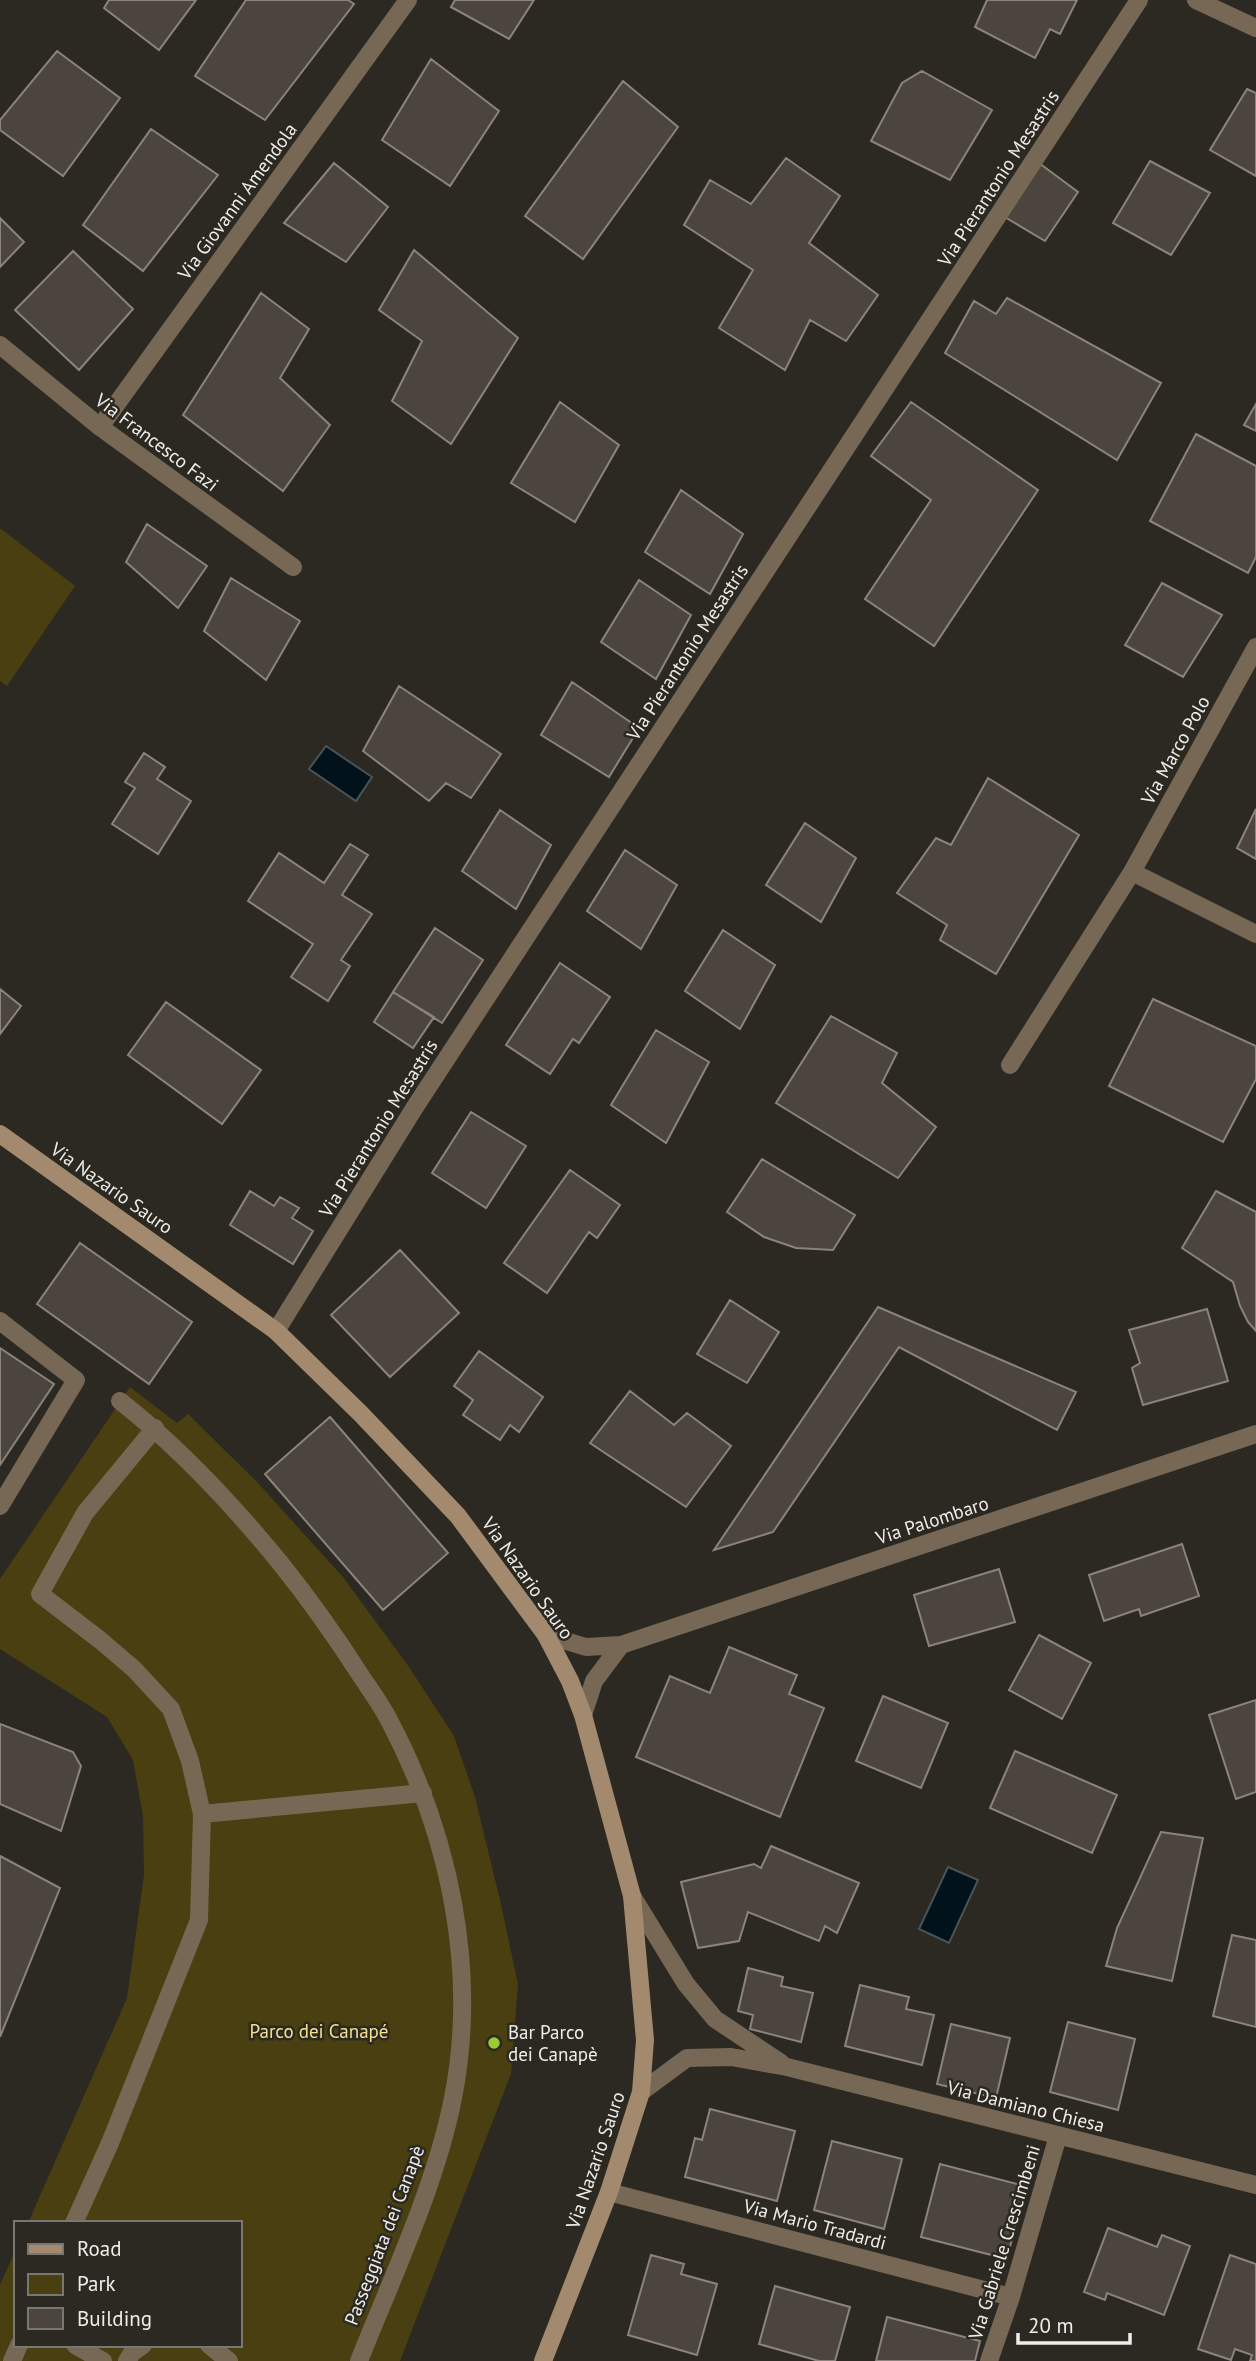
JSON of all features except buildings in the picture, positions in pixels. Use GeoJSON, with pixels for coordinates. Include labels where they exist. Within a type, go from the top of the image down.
{"type":"FeatureCollection","features":[{"type":"Feature","properties":{"kind":"main road","name":"Via Nazario Sauro"},"geometry":{"type":"LineString","coordinates":[[0,1134],[276,1331],[361,1414],[458,1516],[546,1635],[583,1715],[632,1896],[645,2040],[641,2092],[609,2192],[543,2361]]}},
{"type":"Feature","properties":{"kind":"street","name":"Via Pierantonio Mesastris"},"geometry":{"type":"LineString","coordinates":[[276,1331],[422,1095],[1139,0]]}},
{"type":"Feature","properties":{"kind":"street"},"geometry":{"type":"LineString","coordinates":[[1196,0],[1256,28]]}},
{"type":"Feature","properties":{"kind":"street","name":"Via Giovanni Amendola"},"geometry":{"type":"LineString","coordinates":[[100,428],[404,1]]}},
{"type":"Feature","properties":{"kind":"street","name":"Via Francesco Fazi"},"geometry":{"type":"LineString","coordinates":[[0,345],[100,428],[293,567]]}},
{"type":"Feature","properties":{"kind":"street","name":"Via Marco Polo"},"geometry":{"type":"LineString","coordinates":[[1010,1065],[1132,872],[1256,647]]}},
{"type":"Feature","properties":{"kind":"street"},"geometry":{"type":"LineString","coordinates":[[1132,872],[1256,934]]}},
{"type":"Feature","properties":{"kind":"street"},"geometry":{"type":"LineString","coordinates":[[0,1321],[76,1380],[0,1506]]}},
{"type":"Feature","properties":{"kind":"street","name":"Passeggiata dei Canapè"},"geometry":{"type":"LineString","coordinates":[[120,1401],[155,1428],[248,1523],[317,1609],[390,1720],[423,1793],[444,1859],[460,1935],[463,2021],[453,2098],[434,2171],[359,2361]]}},
{"type":"Feature","properties":{"kind":"street"},"geometry":{"type":"LineString","coordinates":[[75,2221],[110,2143],[199,1920],[202,1814],[190,1761],[171,1709],[134,1669],[109,1647],[40,1594],[85,1513],[155,1428]]}},
{"type":"Feature","properties":{"kind":"street","name":"Via Palombaro"},"geometry":{"type":"LineString","coordinates":[[546,1635],[586,1647],[621,1645],[1256,1434]]}},
{"type":"Feature","properties":{"kind":"street"},"geometry":{"type":"LineString","coordinates":[[583,1715],[594,1681],[621,1645]]}},
{"type":"Feature","properties":{"kind":"street"},"geometry":{"type":"LineString","coordinates":[[202,1814],[423,1793]]}},
{"type":"Feature","properties":{"kind":"street","name":"Via Damiano Chiesa"},"geometry":{"type":"LineString","coordinates":[[632,1896],[686,1984],[715,2019],[787,2067]]}},
{"type":"Feature","properties":{"kind":"street","name":"Via Damiano Chiesa"},"geometry":{"type":"LineString","coordinates":[[641,2092],[687,2058],[731,2057],[787,2067],[1256,2185]]}},
{"type":"Feature","properties":{"kind":"street","name":"Via Gabriele Crescimbeni"},"geometry":{"type":"LineString","coordinates":[[989,2361],[1011,2297],[1058,2136]]}},
{"type":"Feature","properties":{"kind":"street","name":"Via Mario Tradardi"},"geometry":{"type":"LineString","coordinates":[[609,2192],[1011,2297]]}},
{"type":"Feature","properties":{"kind":"street"},"geometry":{"type":"LineString","coordinates":[[78,2347],[103,2361]]}},
{"type":"Feature","properties":{"kind":"street"},"geometry":{"type":"LineString","coordinates":[[127,2361],[140,2347]]}},
{"type":"Feature","properties":{"kind":"street"},"geometry":{"type":"LineString","coordinates":[[212,2347],[229,2361]]}},
{"type":"Feature","properties":{"kind":"green space"},"geometry":{"type":"Polygon","coordinates":[[[0,528],[75,586],[7,686],[0,681],[0,528]]]}},
{"type":"Feature","properties":{"kind":"green space","name":"Parco dei Canapé"},"geometry":{"type":"Polygon","coordinates":[[[130,1387],[177,1423],[188,1414],[257,1482],[343,1577],[409,1667],[454,1736],[475,1797],[518,1984],[511,2074],[400,2361],[0,2361],[0,2285],[14,2254],[14,2347],[242,2347],[242,2221],[29,2221],[127,1998],[144,1875],[143,1816],[133,1760],[107,1717],[0,1649],[0,1579],[130,1387]]]}},
{"type":"Feature","properties":{"kind":"shaded area"},"geometry":{"type":"Polygon","coordinates":[[[326,746],[372,777],[356,801],[309,769],[326,746]]]}},
{"type":"Feature","properties":{"kind":"shaded area"},"geometry":{"type":"Polygon","coordinates":[[[948,1867],[978,1880],[949,1943],[919,1929],[948,1867]]]}},
{"type":"Feature","properties":{"kind":"place","name":"Bar Parco dei Canapè"},"geometry":{"type":"Point","coordinates":[494,2043]}}]}
